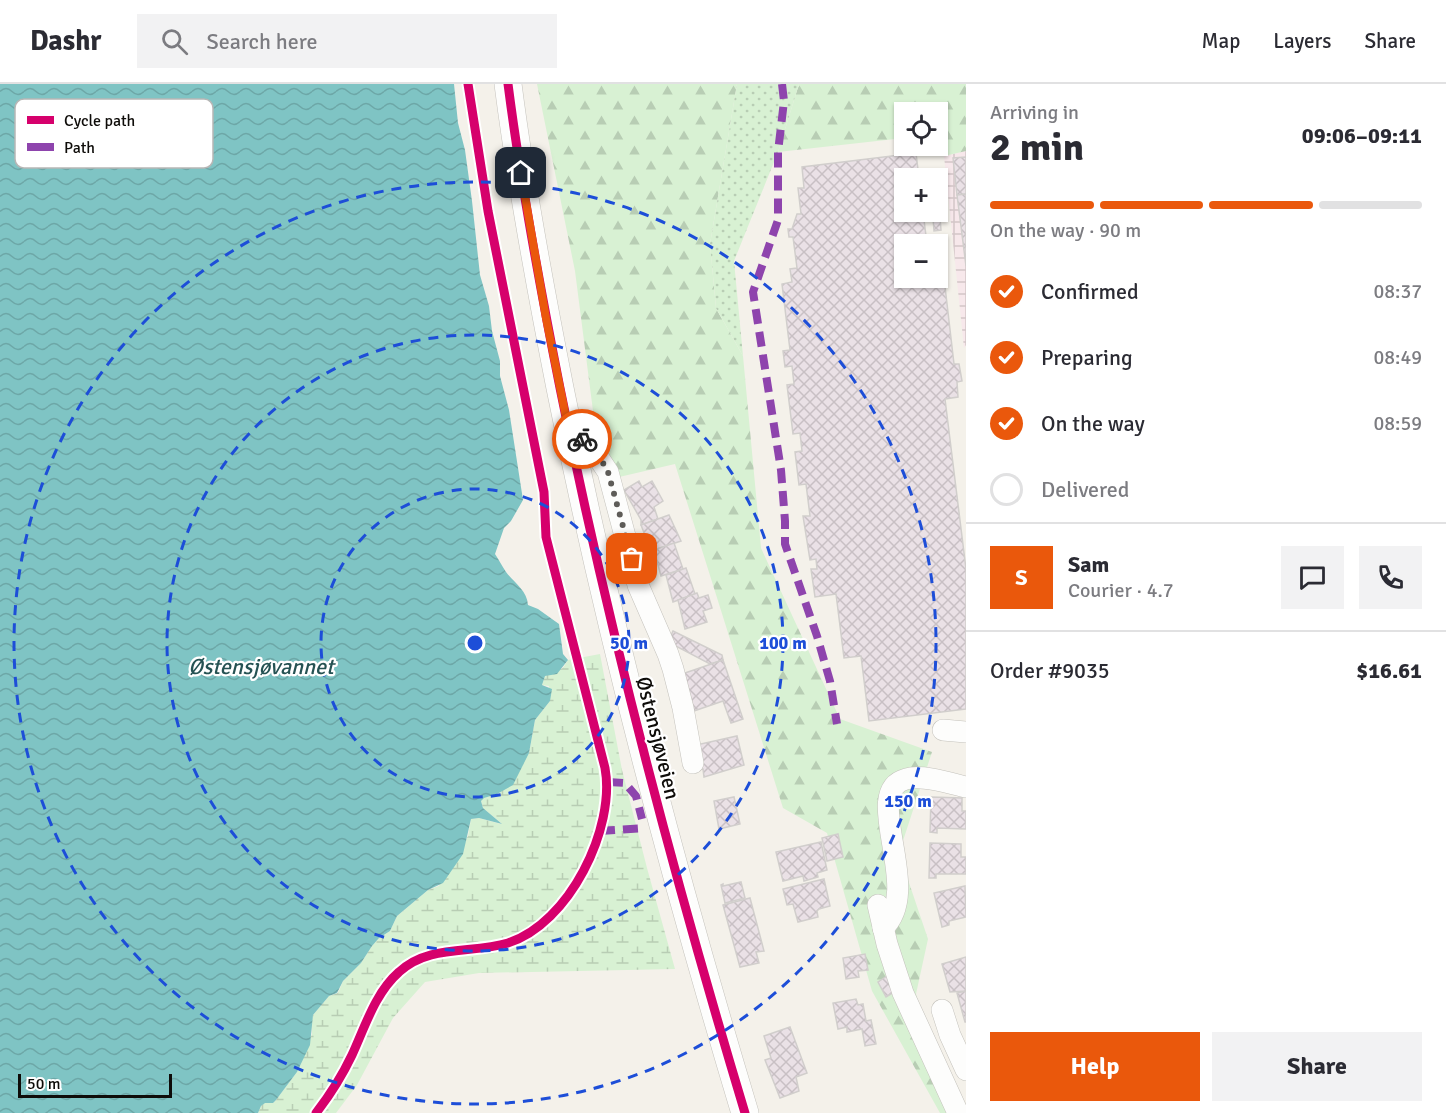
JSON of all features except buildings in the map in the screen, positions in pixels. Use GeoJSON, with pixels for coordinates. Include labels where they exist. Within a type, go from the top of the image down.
{"type":"FeatureCollection","features":[{"type":"Feature","properties":{"kind":"main road","name":"Østensjøveien"},"geometry":{"type":"LineString","coordinates":[[508,84],[529,220],[568,427],[619,657],[656,805],[745,1113]]}},
{"type":"Feature","properties":{"kind":"lane"},"geometry":{"type":"LineString","coordinates":[[568,427],[594,451],[608,472],[638,585],[670,662],[683,708],[693,763]]}},
{"type":"Feature","properties":{"kind":"lane"},"geometry":{"type":"LineString","coordinates":[[943,730],[966,732]]}},
{"type":"Feature","properties":{"kind":"lane"},"geometry":{"type":"LineString","coordinates":[[883,928],[895,913],[898,896],[896,856],[887,808],[890,791],[898,782],[909,778],[938,780],[966,786]]}},
{"type":"Feature","properties":{"kind":"lane"},"geometry":{"type":"LineString","coordinates":[[878,905],[905,1000],[958,1113]]}},
{"type":"Feature","properties":{"kind":"lane"},"geometry":{"type":"LineString","coordinates":[[942,1010],[950,1035],[966,1070]]}},
{"type":"Feature","properties":{"kind":"shaded area"},"geometry":{"type":"Polygon","coordinates":[[[966,151],[966,345],[964,348],[948,194],[948,168],[945,168],[944,156],[966,151]]]}},
{"type":"Feature","properties":{"kind":"green space"},"geometry":{"type":"Polygon","coordinates":[[[537,84],[737,84],[710,244],[716,308],[743,356],[761,548],[840,719],[932,752],[899,853],[928,939],[916,994],[951,1113],[940,1113],[872,991],[827,833],[783,808],[675,464],[602,481],[575,271],[537,84]]]}},
{"type":"Feature","properties":{"kind":"green space"},"geometry":{"type":"Polygon","coordinates":[[[737,84],[799,84],[778,152],[734,261],[743,356],[716,308],[710,244],[737,84]]]}},
{"type":"Feature","properties":{"kind":"green space"},"geometry":{"type":"Polygon","coordinates":[[[799,84],[966,84],[966,151],[948,155],[948,102],[894,102],[894,139],[778,152],[799,84]]]}},
{"type":"Feature","properties":{"kind":"green space"},"geometry":{"type":"Polygon","coordinates":[[[600,654],[622,770],[675,969],[479,973],[425,982],[393,1018],[357,1085],[336,1113],[258,1113],[265,1102],[273,1103],[276,1100],[297,1072],[312,1034],[313,1015],[329,996],[338,993],[343,981],[361,963],[372,946],[390,931],[397,916],[428,890],[439,886],[468,836],[471,819],[479,818],[501,824],[483,808],[481,801],[483,798],[497,794],[529,753],[535,720],[550,701],[549,686],[542,685],[545,676],[563,668],[568,660],[600,654]]]}},
{"type":"Feature","properties":{"kind":"water","name":"Østensjøvannet"},"geometry":{"type":"Polygon","coordinates":[[[0,84],[454,84],[458,123],[465,150],[472,201],[480,275],[500,361],[500,376],[509,410],[523,500],[511,521],[504,528],[495,554],[506,572],[523,591],[528,605],[538,609],[559,624],[563,654],[568,660],[557,674],[545,676],[542,685],[552,689],[550,701],[535,720],[529,753],[513,785],[481,801],[483,808],[502,824],[479,818],[471,819],[463,854],[443,883],[428,890],[397,916],[390,931],[379,938],[361,963],[343,981],[337,993],[329,996],[313,1015],[310,1045],[297,1072],[276,1100],[273,1103],[265,1103],[258,1113],[0,1113],[0,84]]]}},
{"type":"Feature","properties":{"kind":"marked path"},"geometry":{"type":"LineString","coordinates":[[782,84],[784,101],[778,152],[778,220],[753,292],[781,470],[785,544],[817,636],[830,681],[837,724]]}},
{"type":"Feature","properties":{"kind":"marked path"},"geometry":{"type":"LineString","coordinates":[[608,782],[625,783],[636,796],[642,819]]}},
{"type":"Feature","properties":{"kind":"marked path"},"geometry":{"type":"LineString","coordinates":[[600,831],[644,828]]}},
{"type":"Feature","properties":{"kind":"cycle path"},"geometry":{"type":"LineString","coordinates":[[316,1113],[344,1070],[371,1011],[391,980],[411,963],[423,957],[508,943],[530,932],[550,916],[584,871],[603,818],[606,792],[605,768],[546,537],[544,492],[488,211],[468,84]]}},
{"type":"Feature","properties":{"kind":"cycle path"},"geometry":{"type":"LineString","coordinates":[[508,84],[545,312],[599,571],[668,843],[745,1113]]}},
{"type":"Feature","properties":{"kind":"way so far"},"geometry":{"type":"LineString","coordinates":[[582,439],[594,451],[608,472],[632,559]]}},
{"type":"Feature","properties":{"kind":"route"},"geometry":{"type":"LineString","coordinates":[[521,173],[546,318],[568,427],[582,439]]}}]}
